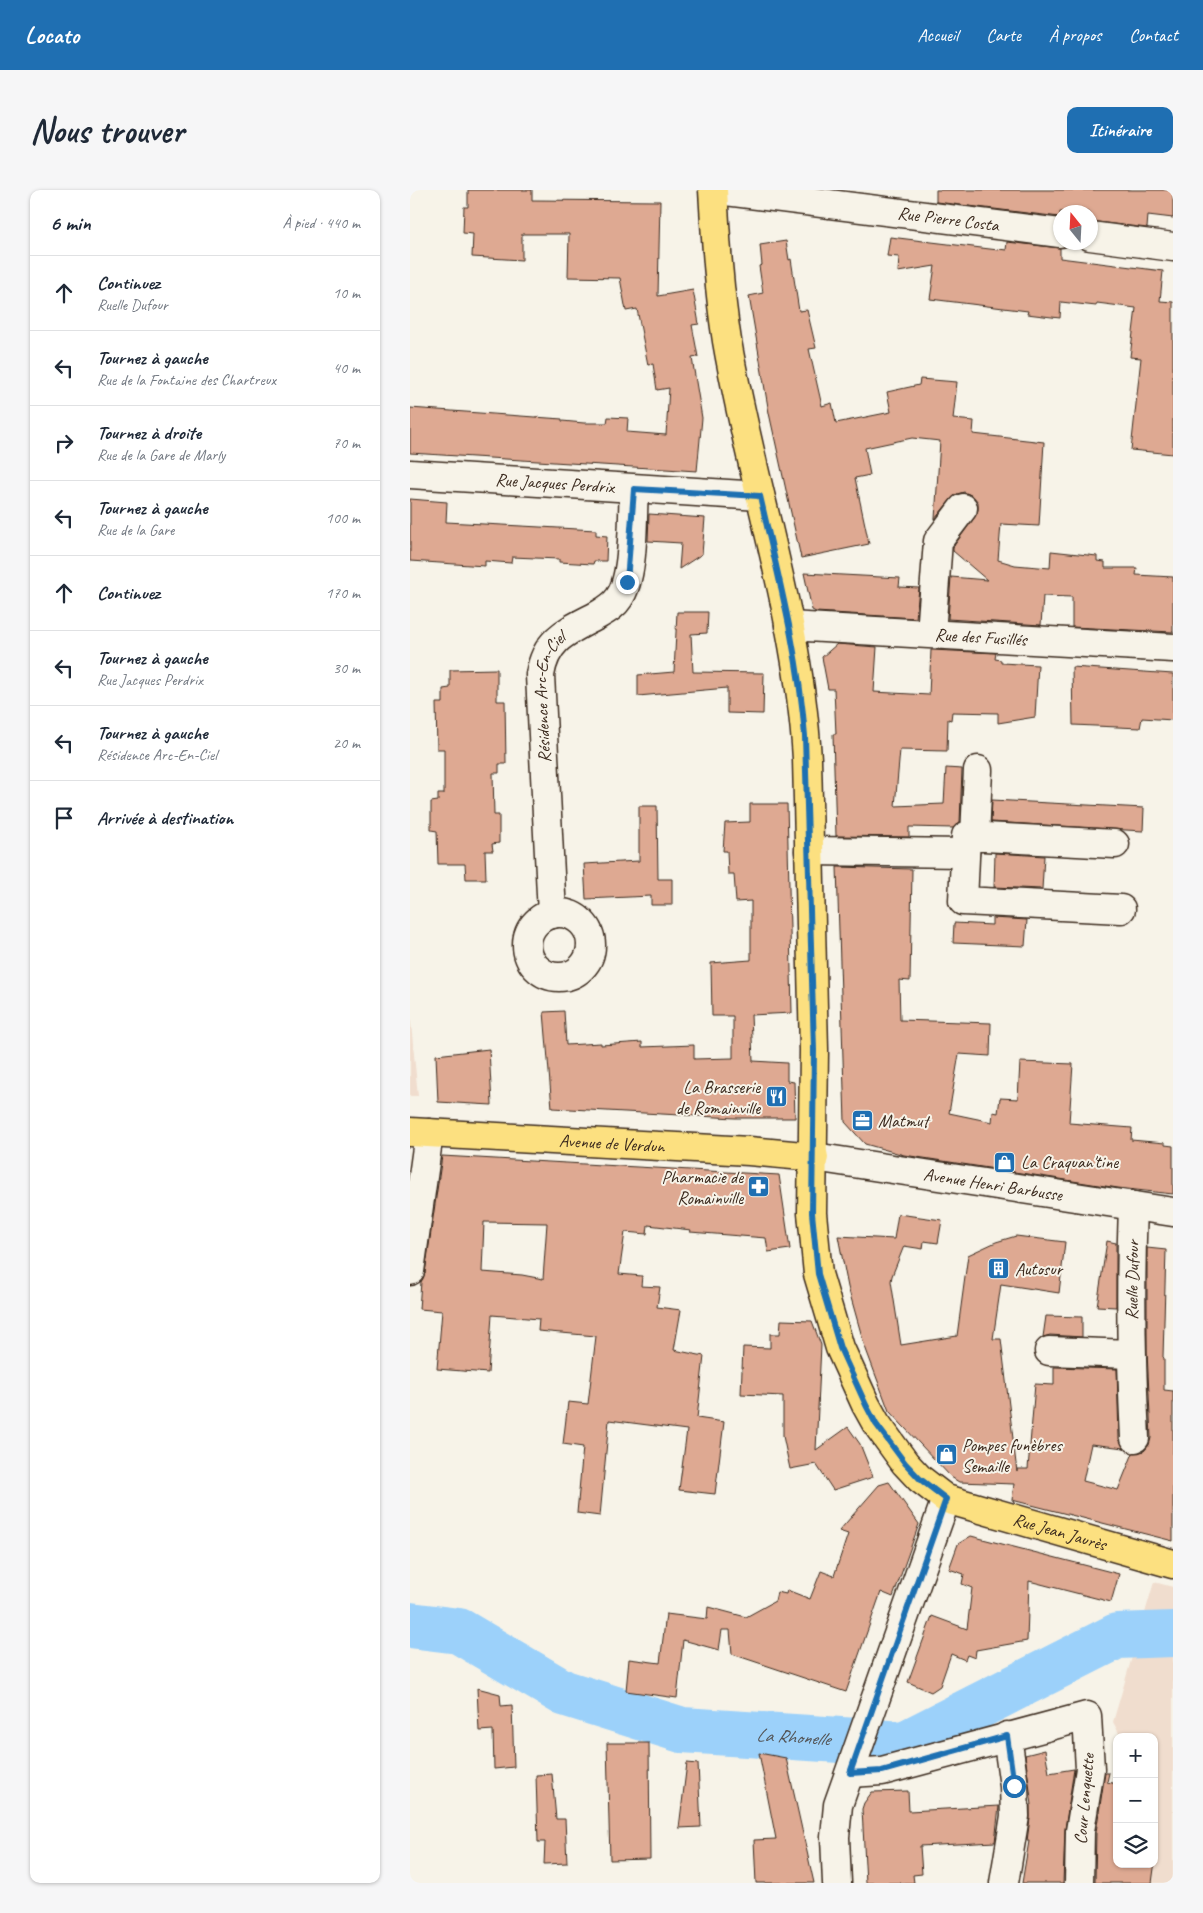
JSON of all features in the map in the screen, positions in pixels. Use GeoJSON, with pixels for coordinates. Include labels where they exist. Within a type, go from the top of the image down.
{"type":"FeatureCollection","features":[{"type":"Feature","properties":{"kind":"main road"},"geometry":{"type":"LineString","coordinates":[[714,190],[717,260],[727,342],[789,626],[804,715],[814,1050],[812,1213],[815,1254],[823,1295],[840,1348],[863,1399],[885,1436],[920,1479],[946,1499]]}},
{"type":"Feature","properties":{"kind":"main road","name":"Avenue de Verdun"},"geometry":{"type":"LineString","coordinates":[[420,1132],[749,1151],[814,1157]]}},
{"type":"Feature","properties":{"kind":"main road","name":"Rue Jean Jaurès"},"geometry":{"type":"LineString","coordinates":[[946,1499],[1173,1564]]}},
{"type":"Feature","properties":{"kind":"street","name":"Rue Pierre Costa"},"geometry":{"type":"LineString","coordinates":[[718,190],[1053,231]]}},
{"type":"Feature","properties":{"kind":"street"},"geometry":{"type":"LineString","coordinates":[[1098,237],[1173,247]]}},
{"type":"Feature","properties":{"kind":"street","name":"Rue Jacques Perdrix"},"geometry":{"type":"LineString","coordinates":[[410,474],[760,496]]}},
{"type":"Feature","properties":{"kind":"street","name":"Résidence Arc-En-Ciel"},"geometry":{"type":"LineString","coordinates":[[552,914],[540,675],[542,664],[548,649],[554,641],[569,630],[611,607],[619,600],[624,590],[629,570],[634,489]]}},
{"type":"Feature","properties":{"kind":"street"},"geometry":{"type":"LineString","coordinates":[[931,633],[938,541],[963,508]]}},
{"type":"Feature","properties":{"kind":"street","name":"Rue des Fusillés"},"geometry":{"type":"LineString","coordinates":[[789,626],[1173,648]]}},
{"type":"Feature","properties":{"kind":"street"},"geometry":{"type":"LineString","coordinates":[[978,770],[963,901],[1121,908]]}},
{"type":"Feature","properties":{"kind":"street"},"geometry":{"type":"LineString","coordinates":[[809,851],[970,845],[1115,844]]}},
{"type":"Feature","properties":{"kind":"street"},"geometry":{"type":"LineString","coordinates":[[410,1271],[420,1132]]}},
{"type":"Feature","properties":{"kind":"street","name":"Avenue Henri Barbusse"},"geometry":{"type":"LineString","coordinates":[[814,1157],[1173,1212]]}},
{"type":"Feature","properties":{"kind":"street","name":"Ruelle Dufour"},"geometry":{"type":"LineString","coordinates":[[1133,1206],[1131,1354],[1135,1438]]}},
{"type":"Feature","properties":{"kind":"street"},"geometry":{"type":"LineString","coordinates":[[1049,1351],[1131,1354]]}},
{"type":"Feature","properties":{"kind":"street"},"geometry":{"type":"LineString","coordinates":[[837,1883],[835,1836],[838,1805],[946,1499]]}},
{"type":"Feature","properties":{"kind":"street","name":"Cour Lenquette"},"geometry":{"type":"LineString","coordinates":[[1007,1736],[1087,1716],[1090,1769],[1080,1831],[1079,1883]]}},
{"type":"Feature","properties":{"kind":"street"},"geometry":{"type":"LineString","coordinates":[[852,1767],[882,1771],[1007,1736],[1016,1816],[1004,1883]]}},
{"type":"Feature","properties":{"kind":"shaded area"},"geometry":{"type":"Polygon","coordinates":[[[410,1013],[418,1096],[410,1096],[410,1013]]]}},
{"type":"Feature","properties":{"kind":"shaded area"},"geometry":{"type":"Polygon","coordinates":[[[1154,1582],[1173,1587],[1173,1883],[1126,1883],[1148,1868],[1158,1868],[1158,1733],[1119,1733],[1113,1722],[1154,1582]]]}},
{"type":"Feature","properties":{"kind":"building"},"geometry":{"type":"Polygon","coordinates":[[[468,190],[532,190],[532,200],[660,201],[658,296],[693,290],[699,324],[692,325],[698,357],[692,358],[702,418],[697,471],[410,453],[410,408],[562,419],[562,421],[584,423],[607,423],[608,417],[628,418],[627,432],[666,435],[669,388],[657,390],[653,364],[648,365],[637,309],[626,311],[620,278],[568,277],[569,234],[522,234],[522,260],[472,257],[473,234],[463,233],[464,207],[468,207],[468,190]]]}},
{"type":"Feature","properties":{"kind":"building"},"geometry":{"type":"Polygon","coordinates":[[[936,190],[1173,190],[1173,218],[1148,215],[1147,228],[1098,222],[1098,205],[1053,205],[1053,216],[936,202],[936,190]]]}},
{"type":"Feature","properties":{"kind":"building"},"geometry":{"type":"Polygon","coordinates":[[[890,237],[998,250],[1006,250],[1007,242],[1053,247],[1053,250],[1060,250],[1060,258],[1163,271],[1160,301],[1173,302],[1173,454],[1131,450],[1141,358],[1130,357],[1136,308],[1097,303],[1096,306],[1061,302],[1060,318],[1027,314],[1028,311],[930,299],[935,266],[898,272],[899,257],[887,256],[890,237]]]}},
{"type":"Feature","properties":{"kind":"building"},"geometry":{"type":"Polygon","coordinates":[[[786,241],[789,260],[791,259],[799,311],[807,310],[816,348],[809,349],[822,406],[832,403],[836,423],[891,412],[887,392],[919,385],[920,379],[957,382],[953,419],[974,421],[973,434],[1044,442],[1039,526],[1001,524],[998,560],[1015,565],[1050,568],[1051,551],[1097,556],[1097,561],[1105,562],[1105,568],[1137,568],[1136,575],[1173,577],[1173,632],[1072,627],[1072,597],[1043,596],[1041,625],[948,619],[951,577],[987,580],[953,551],[953,547],[978,510],[978,502],[973,496],[964,492],[957,494],[935,519],[940,441],[912,438],[865,448],[870,475],[855,478],[869,544],[801,558],[769,413],[749,296],[763,293],[759,266],[762,265],[760,245],[786,241]]]}},
{"type":"Feature","properties":{"kind":"building"},"geometry":{"type":"Polygon","coordinates":[[[410,499],[447,502],[446,522],[596,530],[596,535],[607,536],[606,561],[594,561],[593,564],[559,562],[559,559],[512,557],[511,563],[485,561],[485,566],[410,561],[410,499]]]}},
{"type":"Feature","properties":{"kind":"building"},"geometry":{"type":"Polygon","coordinates":[[[649,514],[705,518],[702,554],[679,569],[681,543],[648,541],[649,514]]]}},
{"type":"Feature","properties":{"kind":"building"},"geometry":{"type":"Polygon","coordinates":[[[804,573],[900,578],[899,587],[919,588],[916,618],[816,612],[812,610],[804,573]]]}},
{"type":"Feature","properties":{"kind":"building"},"geometry":{"type":"Polygon","coordinates":[[[677,612],[708,612],[707,633],[691,634],[693,672],[764,673],[763,714],[727,713],[727,688],[638,696],[638,675],[674,672],[677,612]]]}},
{"type":"Feature","properties":{"kind":"building"},"geometry":{"type":"Polygon","coordinates":[[[837,644],[877,647],[874,692],[929,695],[931,650],[996,653],[995,659],[1001,660],[1001,663],[1038,665],[1035,717],[998,723],[998,713],[952,712],[951,720],[948,719],[947,751],[900,750],[895,806],[944,804],[946,768],[962,769],[960,822],[953,828],[909,827],[909,837],[836,836],[833,734],[836,734],[834,689],[828,689],[822,657],[837,644]]]}},
{"type":"Feature","properties":{"kind":"building"},"geometry":{"type":"Polygon","coordinates":[[[1072,667],[1173,674],[1173,720],[1142,718],[1140,728],[1073,725],[1072,667]]]}},
{"type":"Feature","properties":{"kind":"building"},"geometry":{"type":"Polygon","coordinates":[[[497,669],[497,701],[505,701],[506,764],[499,764],[499,773],[493,773],[494,815],[499,815],[499,843],[492,844],[493,851],[485,851],[486,879],[466,879],[465,864],[438,864],[437,831],[431,830],[431,802],[438,801],[438,794],[444,794],[444,749],[437,749],[436,703],[443,703],[443,689],[450,688],[450,670],[497,669]]]}},
{"type":"Feature","properties":{"kind":"building"},"geometry":{"type":"Polygon","coordinates":[[[992,800],[1144,808],[1143,831],[991,822],[992,800]]]}},
{"type":"Feature","properties":{"kind":"building"},"geometry":{"type":"Polygon","coordinates":[[[750,804],[787,804],[792,1013],[751,1015],[753,1061],[787,1063],[787,1081],[794,1082],[795,1118],[735,1118],[552,1108],[544,1012],[564,1011],[566,1045],[642,1042],[642,1047],[694,1045],[694,1059],[733,1058],[733,1016],[712,1016],[711,963],[751,960],[751,901],[736,902],[734,874],[728,874],[727,851],[723,851],[725,823],[750,822],[750,804]]]}},
{"type":"Feature","properties":{"kind":"building"},"geometry":{"type":"Polygon","coordinates":[[[639,806],[657,806],[658,879],[672,879],[672,905],[651,905],[651,896],[586,899],[584,864],[639,861],[639,806]]]}},
{"type":"Feature","properties":{"kind":"building"},"geometry":{"type":"Polygon","coordinates":[[[995,853],[1044,856],[1042,889],[994,887],[995,853]]]}},
{"type":"Feature","properties":{"kind":"building"},"geometry":{"type":"Polygon","coordinates":[[[837,867],[912,869],[910,981],[899,980],[900,1020],[991,1023],[990,1056],[959,1054],[949,1113],[992,1122],[993,1112],[998,1113],[1000,1098],[1018,1099],[1020,1062],[1073,1064],[1069,1123],[1132,1128],[1131,1140],[1165,1143],[1165,1145],[1173,1146],[1173,1194],[1118,1188],[904,1155],[865,1144],[845,1122],[837,867]]]}},
{"type":"Feature","properties":{"kind":"building"},"geometry":{"type":"Polygon","coordinates":[[[992,918],[1027,920],[1025,946],[953,943],[954,923],[992,925],[992,918]]]}},
{"type":"Feature","properties":{"kind":"building"},"geometry":{"type":"Polygon","coordinates":[[[489,1049],[492,1105],[438,1102],[436,1055],[489,1049]]]}},
{"type":"Feature","properties":{"kind":"building"},"geometry":{"type":"Polygon","coordinates":[[[442,1156],[779,1175],[790,1249],[768,1252],[766,1238],[690,1232],[691,1230],[648,1225],[647,1234],[625,1232],[619,1274],[642,1276],[641,1286],[660,1287],[657,1307],[681,1310],[674,1350],[704,1356],[697,1418],[724,1422],[715,1494],[679,1490],[687,1430],[609,1420],[600,1516],[577,1513],[583,1447],[563,1444],[568,1402],[588,1404],[596,1336],[538,1331],[539,1319],[492,1315],[488,1373],[437,1369],[442,1311],[419,1309],[421,1282],[425,1273],[442,1156]],[[484,1222],[482,1272],[522,1275],[543,1279],[547,1223],[484,1222]]]}},
{"type":"Feature","properties":{"kind":"building"},"geometry":{"type":"Polygon","coordinates":[[[898,1214],[942,1220],[938,1243],[924,1241],[923,1249],[904,1246],[892,1276],[891,1281],[901,1345],[957,1336],[968,1255],[996,1242],[1016,1236],[1065,1242],[1059,1293],[1001,1284],[993,1339],[1001,1339],[1017,1472],[1017,1469],[1028,1469],[1035,1384],[1054,1385],[1054,1367],[1117,1369],[1119,1439],[1124,1448],[1091,1444],[1083,1481],[1118,1490],[1133,1453],[1144,1451],[1149,1445],[1151,1438],[1147,1351],[1147,1248],[1166,1250],[1163,1357],[1164,1390],[1173,1391],[1173,1541],[1012,1500],[1014,1484],[959,1482],[951,1477],[889,1411],[864,1344],[848,1287],[838,1236],[894,1239],[898,1214]]]}},
{"type":"Feature","properties":{"kind":"building"},"geometry":{"type":"Polygon","coordinates":[[[1107,1241],[1116,1243],[1116,1307],[1097,1306],[1107,1241]]]}},
{"type":"Feature","properties":{"kind":"building"},"geometry":{"type":"Polygon","coordinates":[[[1046,1316],[1082,1317],[1082,1337],[1050,1335],[1043,1337],[1046,1316]]]}},
{"type":"Feature","properties":{"kind":"building"},"geometry":{"type":"Polygon","coordinates":[[[781,1320],[812,1321],[821,1345],[816,1450],[848,1427],[860,1444],[873,1477],[833,1490],[816,1464],[790,1469],[783,1436],[783,1396],[741,1394],[743,1347],[770,1348],[770,1334],[780,1334],[781,1320]]]}},
{"type":"Feature","properties":{"kind":"building"},"geometry":{"type":"Polygon","coordinates":[[[889,1482],[919,1524],[893,1597],[881,1592],[846,1692],[732,1654],[730,1630],[722,1630],[719,1650],[683,1640],[677,1698],[626,1691],[629,1659],[660,1663],[666,1614],[707,1619],[708,1607],[746,1617],[775,1601],[777,1592],[786,1594],[787,1590],[810,1599],[821,1571],[834,1576],[848,1534],[839,1531],[879,1485],[889,1482]]]}},
{"type":"Feature","properties":{"kind":"building"},"geometry":{"type":"Polygon","coordinates":[[[971,1536],[1119,1574],[1111,1602],[1029,1581],[1027,1641],[976,1650],[975,1658],[967,1655],[965,1660],[951,1654],[940,1686],[931,1692],[908,1682],[932,1616],[967,1629],[972,1588],[962,1584],[964,1574],[949,1569],[958,1544],[971,1536]]]}},
{"type":"Feature","properties":{"kind":"building"},"geometry":{"type":"Polygon","coordinates":[[[477,1688],[500,1694],[501,1706],[512,1705],[514,1767],[494,1769],[493,1730],[479,1731],[477,1688]]]}},
{"type":"Feature","properties":{"kind":"building"},"geometry":{"type":"Polygon","coordinates":[[[607,1743],[649,1743],[650,1859],[610,1860],[607,1743]]]}},
{"type":"Feature","properties":{"kind":"building"},"geometry":{"type":"Polygon","coordinates":[[[1045,1750],[1049,1773],[1074,1769],[1065,1829],[1063,1883],[1022,1883],[1029,1841],[1027,1841],[1030,1805],[1032,1805],[1025,1755],[1045,1750]]]}},
{"type":"Feature","properties":{"kind":"building"},"geometry":{"type":"Polygon","coordinates":[[[759,1753],[786,1758],[814,1883],[756,1883],[754,1840],[776,1839],[759,1753]]]}},
{"type":"Feature","properties":{"kind":"building"},"geometry":{"type":"Polygon","coordinates":[[[687,1763],[698,1764],[701,1827],[679,1828],[687,1763]]]}},
{"type":"Feature","properties":{"kind":"building"},"geometry":{"type":"Polygon","coordinates":[[[1105,1773],[1109,1773],[1107,1782],[1113,1783],[1113,1868],[1154,1868],[1152,1883],[1095,1883],[1096,1832],[1105,1773]]]}},
{"type":"Feature","properties":{"kind":"building"},"geometry":{"type":"Polygon","coordinates":[[[552,1774],[556,1819],[565,1819],[567,1863],[544,1864],[545,1842],[538,1842],[536,1775],[552,1774]]]}},
{"type":"Feature","properties":{"kind":"building"},"geometry":{"type":"Polygon","coordinates":[[[908,1791],[909,1811],[999,1806],[995,1842],[920,1846],[922,1874],[913,1875],[914,1883],[866,1883],[862,1809],[864,1803],[872,1792],[908,1791]]]}},
{"type":"Feature","properties":{"kind":"waterway","name":"La Rhonelle"},"geometry":{"type":"LineString","coordinates":[[410,1625],[459,1631],[564,1693],[682,1730],[904,1744],[1117,1636],[1173,1634]]}},
{"type":"Feature","properties":{"kind":"place","name":"La Brasserie de Romainville"},"geometry":{"type":"Point","coordinates":[776,1097]}},
{"type":"Feature","properties":{"kind":"place","name":"Matmut"},"geometry":{"type":"Point","coordinates":[862,1121]}},
{"type":"Feature","properties":{"kind":"place","name":"La Craquan'tine"},"geometry":{"type":"Point","coordinates":[1005,1162]}},
{"type":"Feature","properties":{"kind":"place","name":"Pharmacie de Romainville"},"geometry":{"type":"Point","coordinates":[759,1187]}},
{"type":"Feature","properties":{"kind":"place","name":"Autosur"},"geometry":{"type":"Point","coordinates":[999,1269]}},
{"type":"Feature","properties":{"kind":"place","name":"Pompes funèbres Semaille"},"geometry":{"type":"Point","coordinates":[946,1455]}},
{"type":"Feature","properties":{"kind":"route"},"geometry":{"type":"LineString","coordinates":[[627,582],[634,489],[760,496],[789,626],[804,715],[807,759],[814,1050],[812,1213],[818,1274],[840,1348],[876,1424],[905,1463],[920,1479],[946,1499],[850,1773],[882,1771],[1007,1736],[1014,1786]]}}]}
